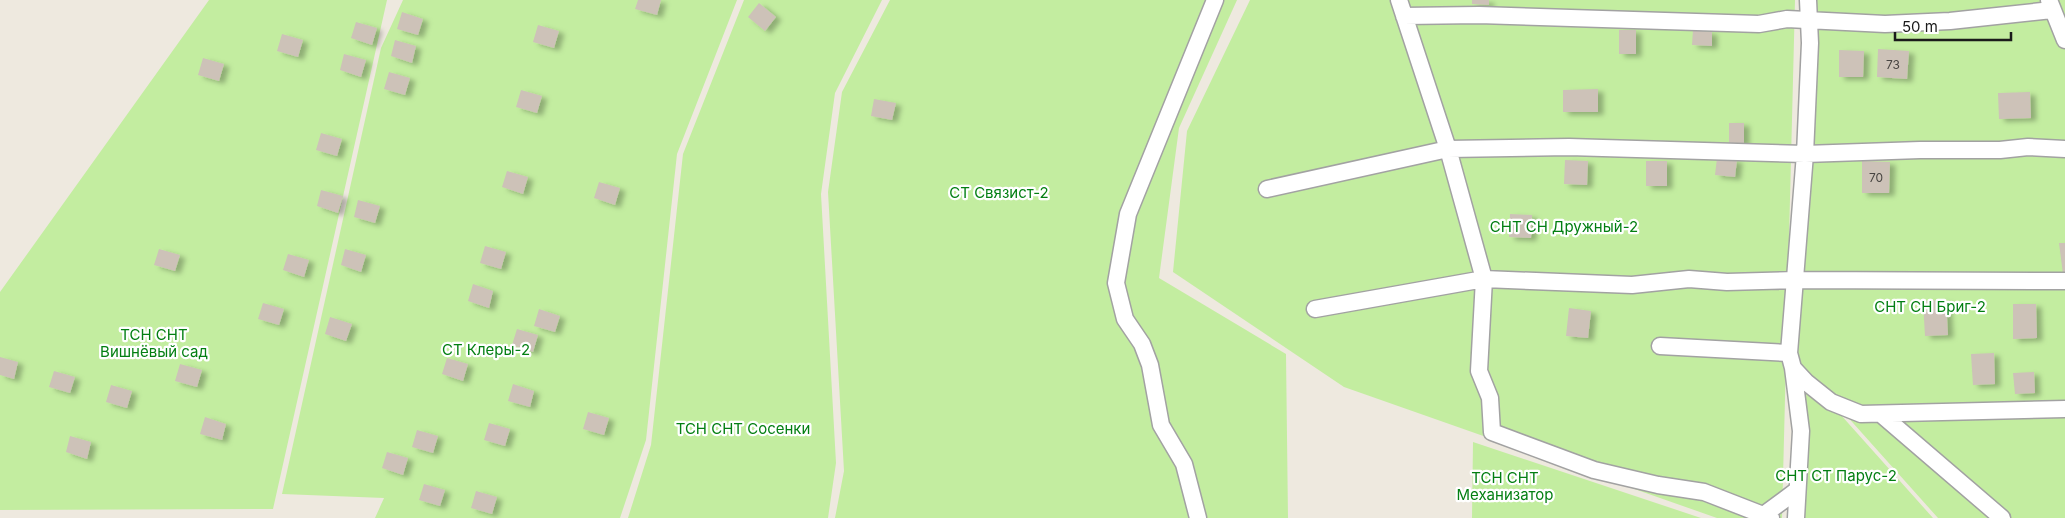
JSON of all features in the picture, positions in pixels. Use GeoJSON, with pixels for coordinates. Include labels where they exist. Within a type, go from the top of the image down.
{"type":"FeatureCollection","features":[{"type":"Feature","properties":{"kind":"street"},"geometry":{"type":"LineString","coordinates":[[1198,518],[1184,464],[1161,426],[1150,365],[1142,344],[1126,318],[1116,283],[1128,214],[1215,0]]}},
{"type":"Feature","properties":{"kind":"street"},"geometry":{"type":"LineString","coordinates":[[1399,0],[1448,149],[1484,279],[1479,371],[1490,398],[1492,432],[1594,470],[1658,485],[1704,492],[1768,516],[1796,491]]}},
{"type":"Feature","properties":{"kind":"street"},"geometry":{"type":"LineString","coordinates":[[1796,518],[1796,491],[1801,431],[1791,360],[1805,154],[1810,43],[1808,0]]}},
{"type":"Feature","properties":{"kind":"street"},"geometry":{"type":"LineString","coordinates":[[1404,16],[1479,15],[1759,24],[1787,19],[1885,24],[1950,20],[2051,5],[2065,40]]}},
{"type":"Feature","properties":{"kind":"street"},"geometry":{"type":"LineString","coordinates":[[1267,189],[1448,149],[1569,147],[1805,154],[1920,150],[2000,150],[2028,147],[2065,149]]}},
{"type":"Feature","properties":{"kind":"street"},"geometry":{"type":"LineString","coordinates":[[1314,309],[1484,279],[1632,285],[1689,279],[1727,282],[1795,280],[2065,281]]}},
{"type":"Feature","properties":{"kind":"street"},"geometry":{"type":"LineString","coordinates":[[1660,346],[1791,360],[1806,382],[1831,402],[1860,414],[2016,412],[2065,409]]}},
{"type":"Feature","properties":{"kind":"street"},"geometry":{"type":"LineString","coordinates":[[1882,415],[2002,518]]}},
{"type":"Feature","properties":{"kind":"green space","name":"ТСН СНТ Вишнёвый сад"},"geometry":{"type":"Polygon","coordinates":[[[209,0],[387,0],[273,509],[0,510],[0,292],[209,0]]]}},
{"type":"Feature","properties":{"kind":"green space","name":"СТ Клеры-2"},"geometry":{"type":"Polygon","coordinates":[[[403,0],[737,0],[677,154],[646,440],[620,518],[375,518],[384,498],[282,494],[381,48],[403,0]]]}},
{"type":"Feature","properties":{"kind":"green space","name":"ТСН СНТ Сосенки"},"geometry":{"type":"Polygon","coordinates":[[[744,0],[882,0],[835,93],[821,194],[836,463],[828,518],[628,518],[651,445],[683,154],[744,0]]]}},
{"type":"Feature","properties":{"kind":"green space","name":"СТ Связист-2"},"geometry":{"type":"Polygon","coordinates":[[[890,0],[1237,0],[1179,128],[1159,278],[1286,354],[1288,518],[835,518],[844,471],[828,192],[842,92],[890,0]]]}},
{"type":"Feature","properties":{"kind":"green space","name":"СНТ СН Дружный-2"},"geometry":{"type":"Polygon","coordinates":[[[1250,0],[1795,0],[1782,518],[1717,518],[1344,387],[1173,272],[1187,131],[1250,0]]]}},
{"type":"Feature","properties":{"kind":"green space","name":"СНТ СН Бриг-2"},"geometry":{"type":"Polygon","coordinates":[[[1802,0],[2065,0],[2065,518],[1938,518],[1794,357],[1802,0]]]}},
{"type":"Feature","properties":{"kind":"green space","name":"СНТ СТ Парус-2"},"geometry":{"type":"Polygon","coordinates":[[[1798,367],[1933,518],[1790,518],[1798,367]]]}},
{"type":"Feature","properties":{"kind":"green space","name":"ТСН СНТ Механизатор"},"geometry":{"type":"Polygon","coordinates":[[[1473,442],[1701,518],[1472,518],[1473,442]]]}},
{"type":"Feature","properties":{"kind":"building"},"geometry":{"type":"Polygon","coordinates":[[[638,0],[661,0],[657,15],[635,9],[638,0]]]}},
{"type":"Feature","properties":{"kind":"building"},"geometry":{"type":"Polygon","coordinates":[[[1472,0],[1489,0],[1489,5],[1472,4],[1472,0]]]}},
{"type":"Feature","properties":{"kind":"building"},"geometry":{"type":"Polygon","coordinates":[[[759,3],[776,17],[765,31],[748,17],[759,3]]]}},
{"type":"Feature","properties":{"kind":"building"},"geometry":{"type":"Polygon","coordinates":[[[402,12],[423,19],[418,35],[397,29],[402,12]]]}},
{"type":"Feature","properties":{"kind":"building"},"geometry":{"type":"Polygon","coordinates":[[[356,22],[377,28],[372,45],[351,38],[356,22]]]}},
{"type":"Feature","properties":{"kind":"building"},"geometry":{"type":"Polygon","coordinates":[[[538,25],[559,31],[554,48],[533,42],[538,25]]]}},
{"type":"Feature","properties":{"kind":"building"},"geometry":{"type":"Polygon","coordinates":[[[1619,30],[1636,30],[1636,54],[1619,54],[1619,30]]]}},
{"type":"Feature","properties":{"kind":"building"},"geometry":{"type":"Polygon","coordinates":[[[1693,30],[1712,32],[1712,46],[1692,45],[1693,30]]]}},
{"type":"Feature","properties":{"kind":"building"},"geometry":{"type":"Polygon","coordinates":[[[282,34],[303,40],[298,57],[277,51],[282,34]]]}},
{"type":"Feature","properties":{"kind":"building"},"geometry":{"type":"Polygon","coordinates":[[[395,40],[416,46],[412,63],[391,56],[395,40]]]}},
{"type":"Feature","properties":{"kind":"building"},"geometry":{"type":"Polygon","coordinates":[[[1878,49],[1909,51],[1907,79],[1877,77],[1878,49]]]}},
{"type":"Feature","properties":{"kind":"building"},"geometry":{"type":"Polygon","coordinates":[[[1839,50],[1864,51],[1863,77],[1839,77],[1839,50]]]}},
{"type":"Feature","properties":{"kind":"building"},"geometry":{"type":"Polygon","coordinates":[[[344,54],[366,60],[361,77],[340,70],[344,54]]]}},
{"type":"Feature","properties":{"kind":"building"},"geometry":{"type":"Polygon","coordinates":[[[203,58],[224,64],[219,81],[198,75],[203,58]]]}},
{"type":"Feature","properties":{"kind":"building"},"geometry":{"type":"Polygon","coordinates":[[[389,72],[410,78],[405,95],[384,89],[389,72]]]}},
{"type":"Feature","properties":{"kind":"building"},"geometry":{"type":"Polygon","coordinates":[[[1598,89],[1598,112],[1563,112],[1563,90],[1598,89]]]}},
{"type":"Feature","properties":{"kind":"building"},"geometry":{"type":"Polygon","coordinates":[[[521,90],[542,96],[537,113],[516,107],[521,90]]]}},
{"type":"Feature","properties":{"kind":"building"},"geometry":{"type":"Polygon","coordinates":[[[2030,92],[2031,118],[1999,119],[1998,93],[2030,92]]]}},
{"type":"Feature","properties":{"kind":"building"},"geometry":{"type":"Polygon","coordinates":[[[874,99],[896,103],[892,120],[871,116],[874,99]]]}},
{"type":"Feature","properties":{"kind":"building"},"geometry":{"type":"Polygon","coordinates":[[[1729,123],[1744,123],[1744,143],[1729,143],[1729,123]]]}},
{"type":"Feature","properties":{"kind":"building"},"geometry":{"type":"Polygon","coordinates":[[[321,133],[342,139],[337,156],[316,150],[321,133]]]}},
{"type":"Feature","properties":{"kind":"building"},"geometry":{"type":"Polygon","coordinates":[[[1717,158],[1737,160],[1735,177],[1715,175],[1717,158]]]}},
{"type":"Feature","properties":{"kind":"building"},"geometry":{"type":"Polygon","coordinates":[[[1565,160],[1588,161],[1587,185],[1564,184],[1565,160]]]}},
{"type":"Feature","properties":{"kind":"building"},"geometry":{"type":"Polygon","coordinates":[[[1646,161],[1667,161],[1667,186],[1646,186],[1646,161]]]}},
{"type":"Feature","properties":{"kind":"building"},"geometry":{"type":"Polygon","coordinates":[[[1862,161],[1890,162],[1889,193],[1862,193],[1862,161]]]}},
{"type":"Feature","properties":{"kind":"building"},"geometry":{"type":"Polygon","coordinates":[[[507,171],[528,177],[523,194],[502,187],[507,171]]]}},
{"type":"Feature","properties":{"kind":"building"},"geometry":{"type":"Polygon","coordinates":[[[599,182],[620,188],[615,205],[594,198],[599,182]]]}},
{"type":"Feature","properties":{"kind":"building"},"geometry":{"type":"Polygon","coordinates":[[[321,190],[343,196],[338,213],[317,206],[321,190]]]}},
{"type":"Feature","properties":{"kind":"building"},"geometry":{"type":"Polygon","coordinates":[[[358,200],[380,206],[375,223],[354,217],[358,200]]]}},
{"type":"Feature","properties":{"kind":"building"},"geometry":{"type":"Polygon","coordinates":[[[1510,214],[1532,215],[1531,238],[1509,237],[1510,214]]]}},
{"type":"Feature","properties":{"kind":"building"},"geometry":{"type":"Polygon","coordinates":[[[2059,243],[2065,243],[2065,274],[2063,274],[2059,243]]]}},
{"type":"Feature","properties":{"kind":"building"},"geometry":{"type":"Polygon","coordinates":[[[485,246],[506,252],[501,269],[480,263],[485,246]]]}},
{"type":"Feature","properties":{"kind":"building"},"geometry":{"type":"Polygon","coordinates":[[[159,249],[180,255],[175,271],[154,265],[159,249]]]}},
{"type":"Feature","properties":{"kind":"building"},"geometry":{"type":"Polygon","coordinates":[[[345,249],[366,255],[361,272],[341,265],[345,249]]]}},
{"type":"Feature","properties":{"kind":"building"},"geometry":{"type":"Polygon","coordinates":[[[288,254],[309,260],[304,277],[283,270],[288,254]]]}},
{"type":"Feature","properties":{"kind":"building"},"geometry":{"type":"Polygon","coordinates":[[[473,284],[493,291],[489,308],[468,301],[473,284]]]}},
{"type":"Feature","properties":{"kind":"building"},"geometry":{"type":"Polygon","coordinates":[[[1946,300],[1948,335],[1925,336],[1923,301],[1946,300]]]}},
{"type":"Feature","properties":{"kind":"building"},"geometry":{"type":"Polygon","coordinates":[[[263,303],[284,309],[279,325],[258,319],[263,303]]]}},
{"type":"Feature","properties":{"kind":"building"},"geometry":{"type":"Polygon","coordinates":[[[2013,304],[2036,304],[2037,338],[2013,339],[2013,304]]]}},
{"type":"Feature","properties":{"kind":"building"},"geometry":{"type":"Polygon","coordinates":[[[1569,308],[1591,311],[1588,338],[1566,336],[1569,308]]]}},
{"type":"Feature","properties":{"kind":"building"},"geometry":{"type":"Polygon","coordinates":[[[539,309],[560,316],[555,332],[534,326],[539,309]]]}},
{"type":"Feature","properties":{"kind":"building"},"geometry":{"type":"Polygon","coordinates":[[[330,317],[352,324],[346,341],[325,334],[330,317]]]}},
{"type":"Feature","properties":{"kind":"building"},"geometry":{"type":"Polygon","coordinates":[[[517,329],[538,335],[533,352],[512,345],[517,329]]]}},
{"type":"Feature","properties":{"kind":"building"},"geometry":{"type":"Polygon","coordinates":[[[1994,353],[1995,384],[1973,385],[1971,354],[1994,353]]]}},
{"type":"Feature","properties":{"kind":"building"},"geometry":{"type":"Polygon","coordinates":[[[0,357],[18,362],[14,379],[0,375],[0,357]]]}},
{"type":"Feature","properties":{"kind":"building"},"geometry":{"type":"Polygon","coordinates":[[[447,358],[468,364],[463,381],[442,374],[447,358]]]}},
{"type":"Feature","properties":{"kind":"building"},"geometry":{"type":"Polygon","coordinates":[[[180,364],[202,370],[197,387],[175,381],[180,364]]]}},
{"type":"Feature","properties":{"kind":"building"},"geometry":{"type":"Polygon","coordinates":[[[54,371],[75,377],[70,393],[49,387],[54,371]]]}},
{"type":"Feature","properties":{"kind":"building"},"geometry":{"type":"Polygon","coordinates":[[[2034,372],[2035,393],[2015,394],[2013,373],[2034,372]]]}},
{"type":"Feature","properties":{"kind":"building"},"geometry":{"type":"Polygon","coordinates":[[[513,384],[534,391],[530,407],[508,401],[513,384]]]}},
{"type":"Feature","properties":{"kind":"building"},"geometry":{"type":"Polygon","coordinates":[[[111,385],[132,391],[127,408],[106,402],[111,385]]]}},
{"type":"Feature","properties":{"kind":"building"},"geometry":{"type":"Polygon","coordinates":[[[588,412],[609,418],[604,435],[583,429],[588,412]]]}},
{"type":"Feature","properties":{"kind":"building"},"geometry":{"type":"Polygon","coordinates":[[[205,417],[226,424],[222,440],[200,434],[205,417]]]}},
{"type":"Feature","properties":{"kind":"building"},"geometry":{"type":"Polygon","coordinates":[[[489,423],[510,429],[505,446],[484,440],[489,423]]]}},
{"type":"Feature","properties":{"kind":"building"},"geometry":{"type":"Polygon","coordinates":[[[417,430],[438,436],[433,453],[412,447],[417,430]]]}},
{"type":"Feature","properties":{"kind":"building"},"geometry":{"type":"Polygon","coordinates":[[[70,436],[91,442],[87,459],[66,452],[70,436]]]}},
{"type":"Feature","properties":{"kind":"building"},"geometry":{"type":"Polygon","coordinates":[[[387,452],[408,458],[403,475],[382,468],[387,452]]]}},
{"type":"Feature","properties":{"kind":"building"},"geometry":{"type":"Polygon","coordinates":[[[424,484],[445,490],[440,506],[419,500],[424,484]]]}},
{"type":"Feature","properties":{"kind":"building"},"geometry":{"type":"Polygon","coordinates":[[[476,491],[497,497],[492,514],[471,508],[476,491]]]}}]}
